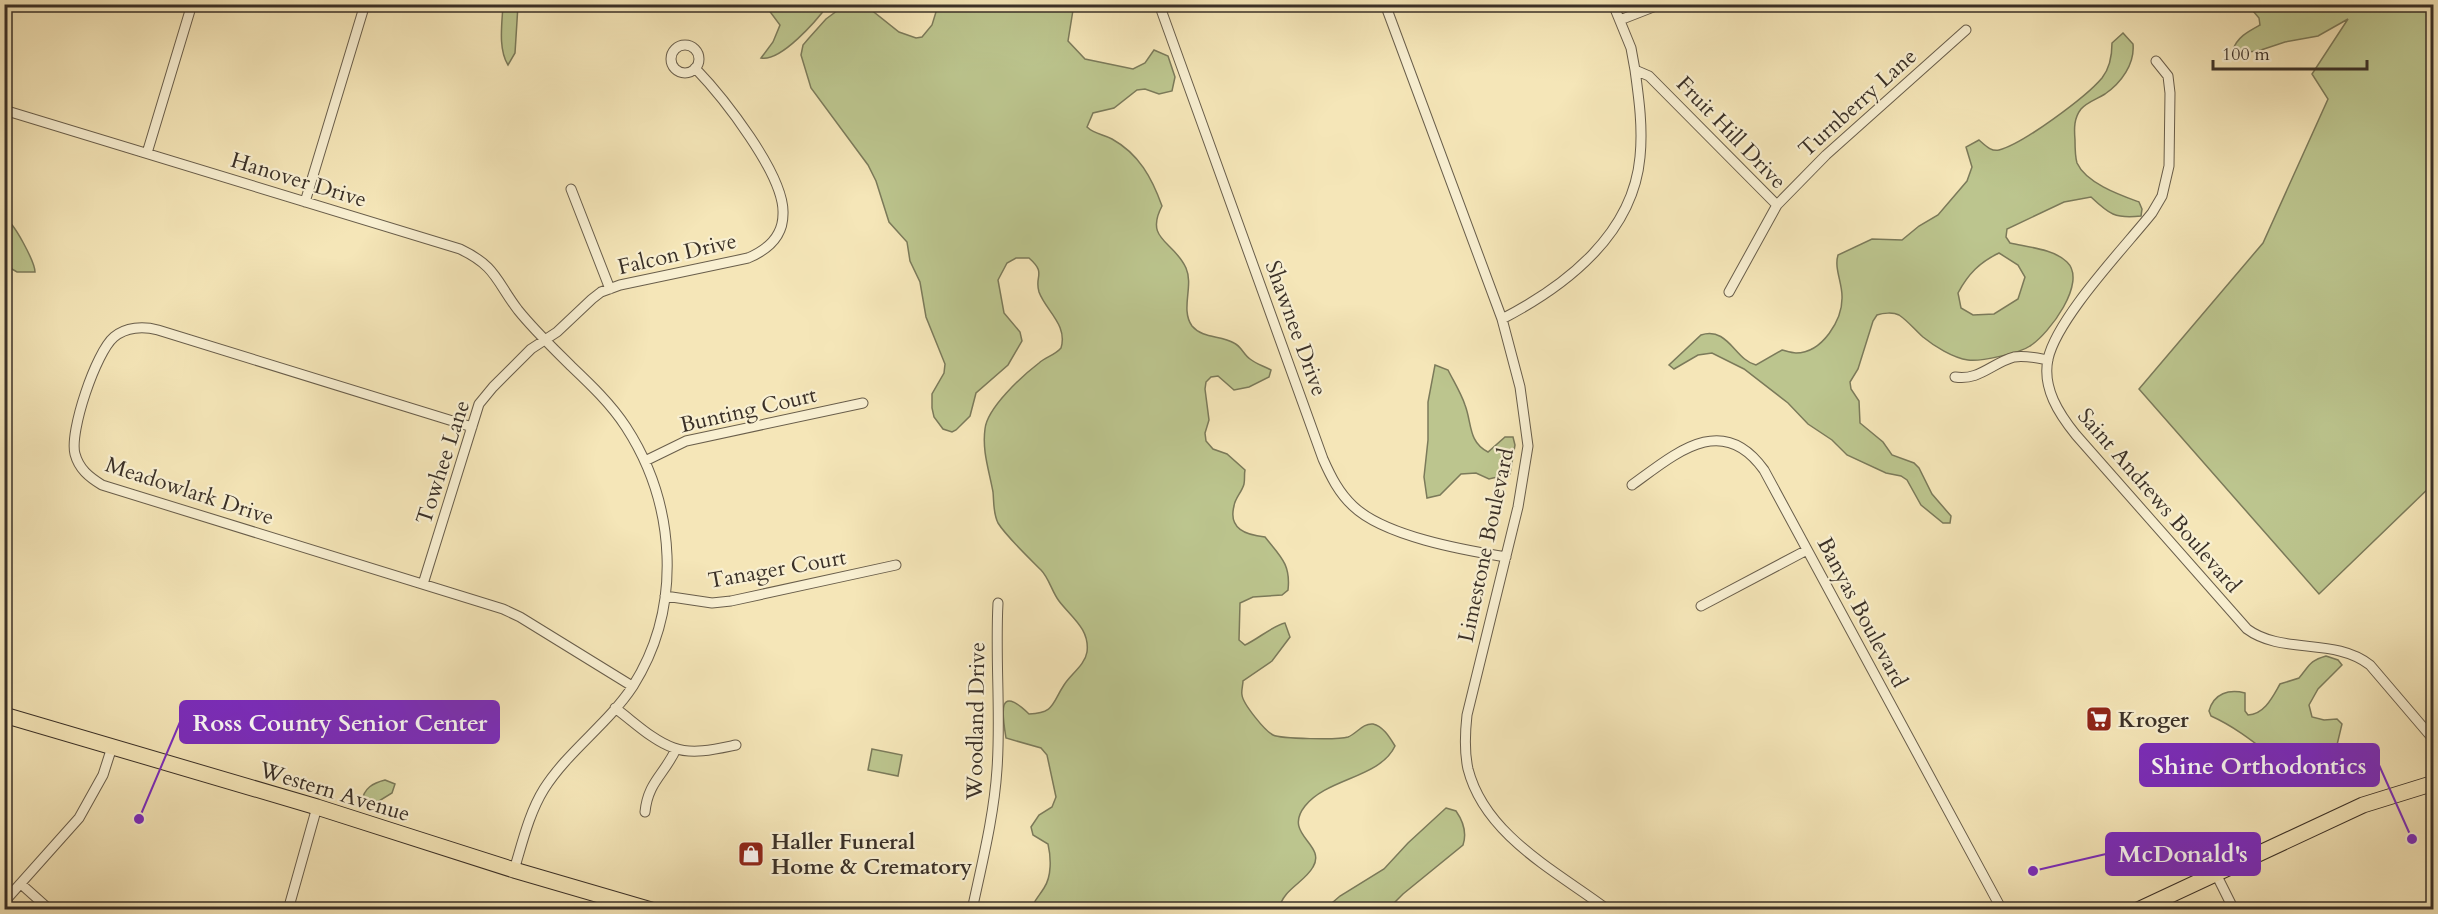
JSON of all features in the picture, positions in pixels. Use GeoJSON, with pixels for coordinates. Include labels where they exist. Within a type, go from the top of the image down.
{"type":"FeatureCollection","features":[{"type":"Feature","properties":{"kind":"main road","name":"Western Avenue"},"geometry":{"type":"LineString","coordinates":[[4,715],[317,807],[514,870],[651,909]]}},
{"type":"Feature","properties":{"kind":"main road"},"geometry":{"type":"LineString","coordinates":[[2138,909],[2363,805],[2433,783]]}},
{"type":"Feature","properties":{"kind":"street"},"geometry":{"type":"LineString","coordinates":[[147,153],[192,4]]}},
{"type":"Feature","properties":{"kind":"street"},"geometry":{"type":"LineString","coordinates":[[305,202],[365,4]]}},
{"type":"Feature","properties":{"kind":"street","name":"Shawnee Drive"},"geometry":{"type":"LineString","coordinates":[[1159,4],[1323,459],[1338,489],[1354,508],[1389,528],[1506,557]]}},
{"type":"Feature","properties":{"kind":"street","name":"Limestone Boulevard"},"geometry":{"type":"LineString","coordinates":[[1385,4],[1503,319],[1520,387],[1528,446],[1518,507],[1467,714],[1465,738],[1468,769],[1485,808],[1508,834],[1538,859],[1608,909]]}},
{"type":"Feature","properties":{"kind":"street"},"geometry":{"type":"LineString","coordinates":[[1503,319],[1558,286],[1584,263],[1617,225],[1633,190],[1640,159],[1641,120],[1631,48],[1613,4]]}},
{"type":"Feature","properties":{"kind":"street"},"geometry":{"type":"LineString","coordinates":[[1620,20],[1661,4]]}},
{"type":"Feature","properties":{"kind":"street","name":"Turnberry Lane"},"geometry":{"type":"LineString","coordinates":[[1777,205],[1819,162],[1966,30]]}},
{"type":"Feature","properties":{"kind":"street","name":"Saint Andrews Boulevard"},"geometry":{"type":"LineString","coordinates":[[2156,61],[2168,76],[2170,93],[2169,166],[2162,196],[2152,213],[2061,329],[2048,360],[2051,394],[2057,409],[2247,629],[2264,639],[2323,647],[2359,656],[2370,665],[2433,740]]}},
{"type":"Feature","properties":{"kind":"street","name":"Falcon Drive"},"geometry":{"type":"LineString","coordinates":[[545,340],[592,299],[610,289],[748,258],[767,248],[778,234],[783,215],[781,198],[756,146],[725,101],[695,68]]}},
{"type":"Feature","properties":{"kind":"street","name":"Fruit Hill Drive"},"geometry":{"type":"LineString","coordinates":[[1635,70],[1649,76],[1777,205],[1729,292]]}},
{"type":"Feature","properties":{"kind":"street","name":"Hanover Drive"},"geometry":{"type":"LineString","coordinates":[[4,110],[460,249],[473,255],[494,272],[518,310],[616,413],[645,461],[658,497],[666,535],[668,566],[665,596],[656,634],[632,686],[544,789],[533,810],[514,870]]}},
{"type":"Feature","properties":{"kind":"street"},"geometry":{"type":"LineString","coordinates":[[571,189],[610,289]]}},
{"type":"Feature","properties":{"kind":"street","name":"Meadowlark Drive"},"geometry":{"type":"LineString","coordinates":[[472,427],[150,328],[126,330],[107,344],[95,365],[73,440],[75,456],[83,470],[102,485],[494,606],[520,617],[632,686]]}},
{"type":"Feature","properties":{"kind":"street","name":"Towhee Lane"},"geometry":{"type":"LineString","coordinates":[[423,584],[479,404],[531,349],[545,340]]}},
{"type":"Feature","properties":{"kind":"street"},"geometry":{"type":"LineString","coordinates":[[1955,377],[1966,379],[2016,357],[2048,360]]}},
{"type":"Feature","properties":{"kind":"street","name":"Bunting Court"},"geometry":{"type":"LineString","coordinates":[[645,461],[686,441],[863,403]]}},
{"type":"Feature","properties":{"kind":"street","name":"Banyas Boulevard"},"geometry":{"type":"LineString","coordinates":[[1632,485],[1685,448],[1713,440],[1734,443],[1754,455],[2002,909]]}},
{"type":"Feature","properties":{"kind":"street"},"geometry":{"type":"LineString","coordinates":[[1701,606],[1807,550]]}},
{"type":"Feature","properties":{"kind":"street","name":"Tanager Court"},"geometry":{"type":"LineString","coordinates":[[665,596],[712,603],[731,601],[896,565]]}},
{"type":"Feature","properties":{"kind":"street","name":"Woodland Drive"},"geometry":{"type":"LineString","coordinates":[[972,909],[990,822],[998,769],[996,640],[998,603]]}},
{"type":"Feature","properties":{"kind":"street"},"geometry":{"type":"LineString","coordinates":[[615,708],[665,744],[676,749],[715,749],[736,745]]}},
{"type":"Feature","properties":{"kind":"street"},"geometry":{"type":"LineString","coordinates":[[4,902],[79,818],[103,775],[112,747]]}},
{"type":"Feature","properties":{"kind":"street"},"geometry":{"type":"LineString","coordinates":[[645,812],[646,796],[652,784],[671,761],[676,749]]}},
{"type":"Feature","properties":{"kind":"street"},"geometry":{"type":"LineString","coordinates":[[288,909],[317,807]]}},
{"type":"Feature","properties":{"kind":"street"},"geometry":{"type":"LineString","coordinates":[[2215,872],[2234,909]]}},
{"type":"Feature","properties":{"kind":"street"},"geometry":{"type":"LineString","coordinates":[[21,884],[50,909]]}},
{"type":"Feature","properties":{"kind":"green space"},"geometry":{"type":"Polygon","coordinates":[[[1074,4],[1068,41],[1085,59],[1133,69],[1145,63],[1154,50],[1168,56],[1175,77],[1172,91],[1159,94],[1145,89],[1137,90],[1114,108],[1093,113],[1087,127],[1109,137],[1130,152],[1149,176],[1162,206],[1156,226],[1163,240],[1181,259],[1186,268],[1189,282],[1187,312],[1192,326],[1201,333],[1234,343],[1252,361],[1271,370],[1269,377],[1249,387],[1234,390],[1218,376],[1211,377],[1206,382],[1205,389],[1209,420],[1205,433],[1206,441],[1213,449],[1227,454],[1245,470],[1244,484],[1235,503],[1233,514],[1236,525],[1251,535],[1265,537],[1280,555],[1288,573],[1288,590],[1282,595],[1253,597],[1240,603],[1239,640],[1245,645],[1285,623],[1290,637],[1272,661],[1243,681],[1243,699],[1255,717],[1273,735],[1298,738],[1343,738],[1351,736],[1366,725],[1373,724],[1383,730],[1395,746],[1388,757],[1378,765],[1326,789],[1305,806],[1299,816],[1299,825],[1316,859],[1309,873],[1285,896],[1279,909],[1031,909],[1047,883],[1050,860],[1048,844],[1033,835],[1031,827],[1039,815],[1052,807],[1056,797],[1047,755],[1041,748],[1006,738],[1003,720],[1004,705],[1011,701],[1029,714],[1044,712],[1052,706],[1067,681],[1084,661],[1087,644],[1083,630],[1059,601],[1044,573],[1012,541],[998,523],[994,511],[984,437],[987,421],[998,402],[1032,369],[1061,348],[1062,332],[1039,292],[1039,271],[1034,263],[1029,258],[1016,258],[1007,263],[998,280],[1004,313],[1020,332],[1022,341],[1008,365],[976,393],[970,416],[952,432],[943,429],[934,417],[932,394],[944,373],[945,364],[926,317],[920,282],[910,261],[907,242],[889,222],[876,181],[868,165],[811,88],[801,55],[803,45],[809,38],[826,19],[845,5],[865,5],[899,32],[916,38],[922,37],[932,25],[936,5],[1074,4]]]}},
{"type":"Feature","properties":{"kind":"green space"},"geometry":{"type":"Polygon","coordinates":[[[503,5],[518,5],[515,53],[508,65],[502,44],[503,5]]]}},
{"type":"Feature","properties":{"kind":"green space"},"geometry":{"type":"Polygon","coordinates":[[[765,5],[828,5],[788,47],[778,54],[761,58],[773,42],[780,25],[765,5]]]}},
{"type":"Feature","properties":{"kind":"green space"},"geometry":{"type":"Polygon","coordinates":[[[2248,5],[2433,5],[2433,484],[2319,594],[2139,389],[2263,243],[2328,99],[2312,74],[2348,19],[2318,36],[2285,42],[2258,51],[2237,53],[2233,50],[2237,41],[2260,25],[2259,18],[2248,5]]]}},
{"type":"Feature","properties":{"kind":"green space"},"geometry":{"type":"Polygon","coordinates":[[[2123,33],[2133,44],[2132,59],[2126,72],[2116,84],[2105,94],[2086,104],[2079,112],[2075,127],[2077,163],[2088,177],[2113,192],[2139,202],[2142,209],[2141,216],[2118,216],[2103,208],[2091,197],[2064,202],[2007,229],[2006,237],[2010,243],[2055,254],[2067,262],[2072,271],[2073,282],[2064,307],[2047,331],[2030,346],[1990,358],[1962,359],[1933,344],[1899,315],[1891,313],[1877,315],[1858,369],[1850,382],[1851,389],[1859,401],[1860,423],[1883,442],[1892,455],[1914,463],[1919,468],[1932,494],[1951,516],[1950,523],[1943,523],[1921,505],[1907,480],[1847,455],[1832,440],[1808,424],[1788,403],[1744,369],[1712,353],[1698,355],[1674,369],[1669,365],[1701,335],[1718,335],[1742,357],[1756,365],[1782,350],[1796,353],[1805,352],[1814,347],[1829,334],[1839,315],[1842,291],[1837,265],[1838,255],[1872,239],[1902,240],[1919,226],[1938,215],[1967,181],[1972,167],[1966,147],[1979,140],[1991,149],[1999,150],[2023,139],[2054,119],[2102,78],[2110,61],[2112,43],[2123,33]],[[1999,253],[1986,260],[1970,274],[1958,293],[1961,308],[1973,315],[1994,314],[2018,299],[2025,277],[2018,265],[1999,253]]]}},
{"type":"Feature","properties":{"kind":"green space"},"geometry":{"type":"Polygon","coordinates":[[[4,218],[13,226],[23,243],[32,260],[35,272],[17,272],[5,265],[4,218]]]}},
{"type":"Feature","properties":{"kind":"green space"},"geometry":{"type":"Polygon","coordinates":[[[1435,365],[1448,370],[1463,401],[1474,437],[1482,448],[1488,452],[1505,437],[1513,437],[1515,445],[1510,474],[1489,479],[1476,473],[1461,474],[1440,495],[1427,498],[1424,477],[1428,440],[1428,402],[1435,365]]]}},
{"type":"Feature","properties":{"kind":"green space"},"geometry":{"type":"Polygon","coordinates":[[[2326,656],[2338,660],[2342,665],[2318,689],[2309,705],[2312,717],[2324,720],[2337,719],[2342,724],[2336,749],[2335,770],[2325,780],[2312,784],[2250,739],[2211,716],[2209,711],[2214,700],[2228,692],[2245,693],[2245,711],[2248,715],[2254,714],[2268,704],[2280,684],[2299,678],[2313,662],[2326,656]]]}},
{"type":"Feature","properties":{"kind":"green space"},"geometry":{"type":"Polygon","coordinates":[[[872,749],[902,755],[898,776],[868,770],[872,749]]]}},
{"type":"Feature","properties":{"kind":"green space"},"geometry":{"type":"Polygon","coordinates":[[[385,780],[395,784],[392,793],[371,806],[366,806],[362,801],[367,789],[385,780]]]}},
{"type":"Feature","properties":{"kind":"green space"},"geometry":{"type":"Polygon","coordinates":[[[1446,808],[1456,811],[1461,819],[1464,827],[1463,845],[1388,909],[1325,909],[1340,896],[1384,869],[1446,808]]]}},
{"type":"Feature","properties":{"kind":"place","name":"Kroger"},"geometry":{"type":"Point","coordinates":[2099,719]}},
{"type":"Feature","properties":{"kind":"place","name":"Ross County Senior Center"},"geometry":{"type":"Point","coordinates":[139,819]}},
{"type":"Feature","properties":{"kind":"place","name":"Shine Orthodontics"},"geometry":{"type":"Point","coordinates":[2412,839]}},
{"type":"Feature","properties":{"kind":"place","name":"Haller Funeral Home & Crematory"},"geometry":{"type":"Point","coordinates":[751,854]}},
{"type":"Feature","properties":{"kind":"place","name":"McDonald's"},"geometry":{"type":"Point","coordinates":[2033,871]}}]}
